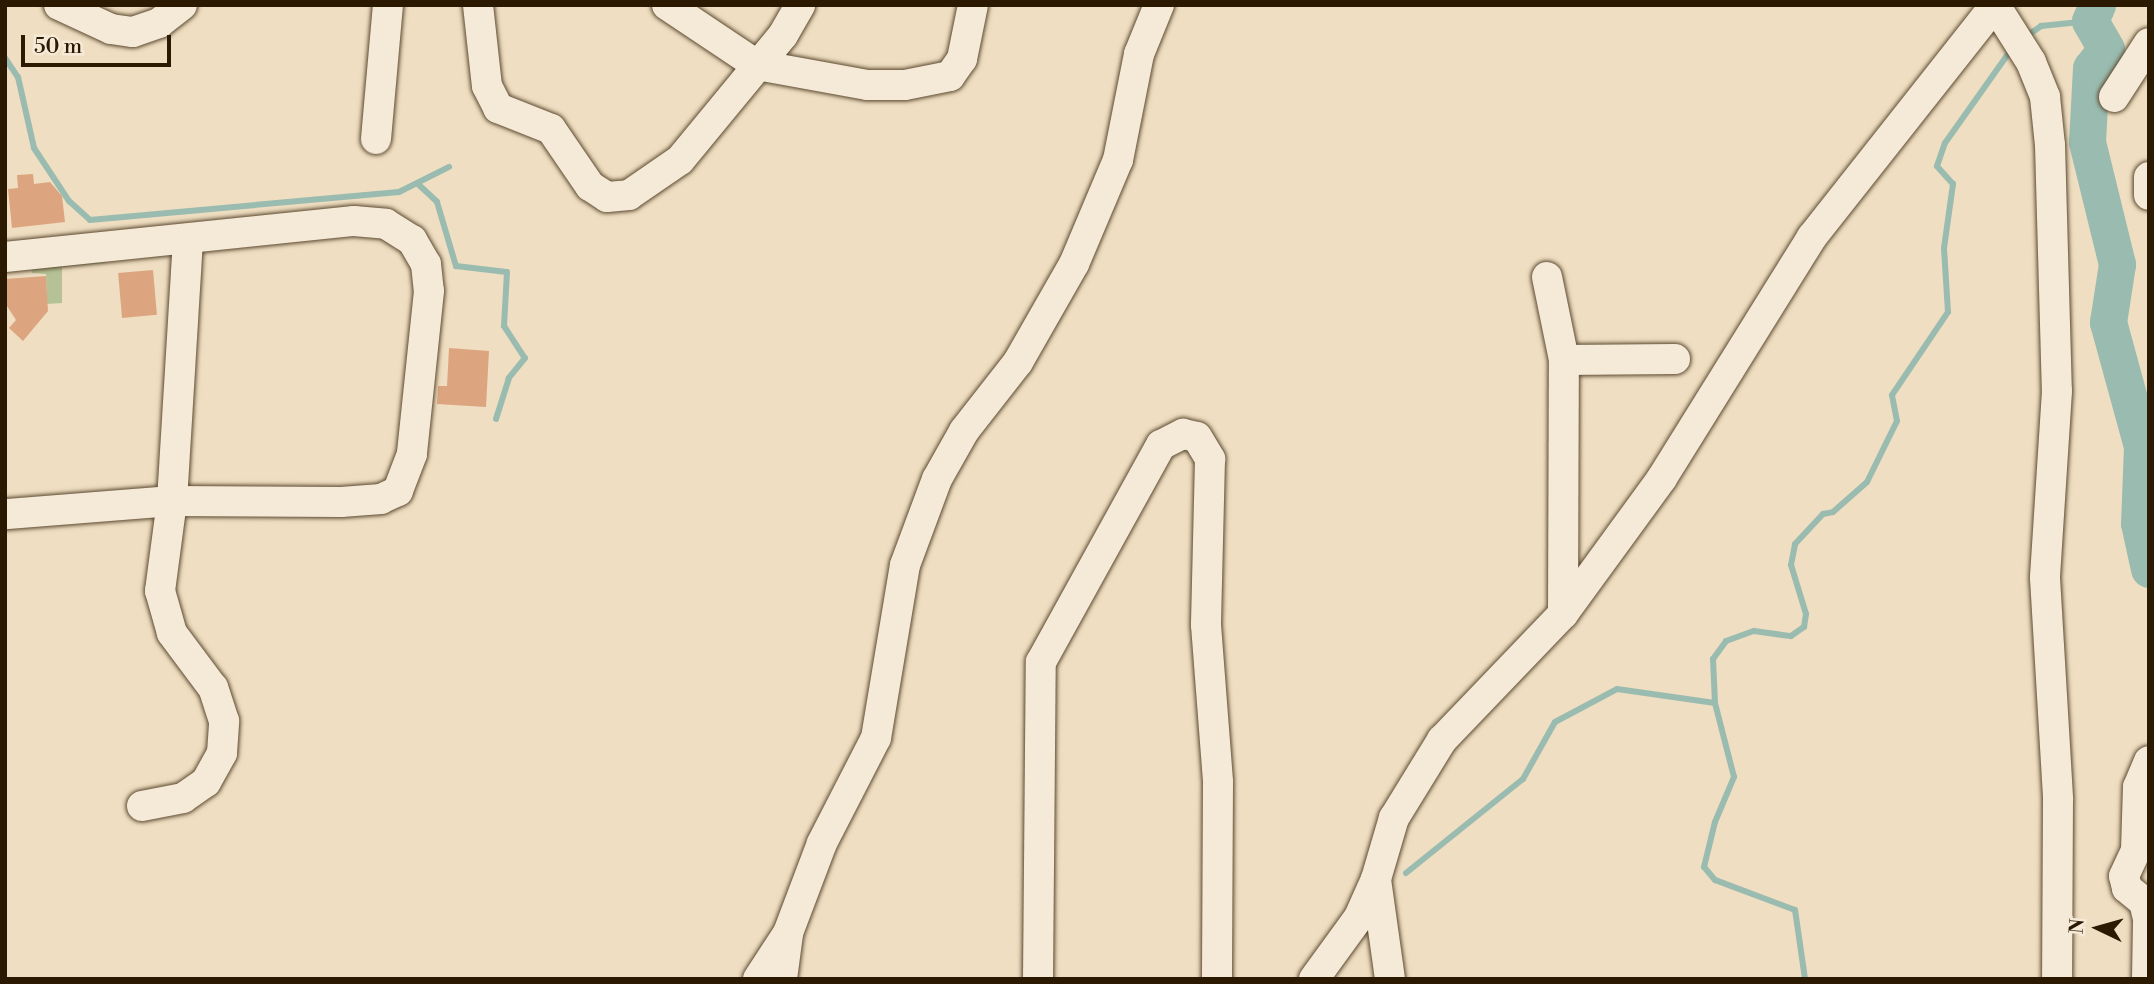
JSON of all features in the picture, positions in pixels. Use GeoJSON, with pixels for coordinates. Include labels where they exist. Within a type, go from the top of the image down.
{"type":"FeatureCollection","features":[{"type":"Feature","properties":{"kind":"street"},"geometry":{"type":"LineString","coordinates":[[59,5],[111,29],[133,32],[159,23],[182,5]]}},
{"type":"Feature","properties":{"kind":"street"},"geometry":{"type":"LineString","coordinates":[[376,139],[388,5]]}},
{"type":"Feature","properties":{"kind":"street"},"geometry":{"type":"LineString","coordinates":[[478,5],[487,86],[498,108],[551,130],[590,186],[607,197],[629,195],[680,160],[757,65],[800,5]]}},
{"type":"Feature","properties":{"kind":"street"},"geometry":{"type":"LineString","coordinates":[[667,5],[757,65],[867,85],[935,83],[950,76],[962,60],[973,5]]}},
{"type":"Feature","properties":{"kind":"street"},"geometry":{"type":"LineString","coordinates":[[782,979],[788,933],[822,843],[876,738],[905,565],[937,479],[964,431],[1047,317],[1074,264],[1118,160],[1139,54],[1159,5]]}},
{"type":"Feature","properties":{"kind":"street"},"geometry":{"type":"LineString","coordinates":[[1314,979],[1359,917],[1376,879],[1394,818],[1442,740],[1563,614],[1662,478],[1812,237],[1999,13],[2031,62],[2045,97],[2050,145],[2057,391],[2045,578],[2058,800],[2057,979]]}},
{"type":"Feature","properties":{"kind":"street"},"geometry":{"type":"LineString","coordinates":[[2114,97],[2149,43]]}},
{"type":"Feature","properties":{"kind":"street"},"geometry":{"type":"LineString","coordinates":[[2149,177],[2149,195]]}},
{"type":"Feature","properties":{"kind":"street"},"geometry":{"type":"LineString","coordinates":[[5,257],[188,242],[354,221],[386,224],[412,240],[426,264],[429,291],[412,454],[398,491],[381,499],[341,502],[172,501],[5,514]]}},
{"type":"Feature","properties":{"kind":"street"},"geometry":{"type":"LineString","coordinates":[[142,806],[183,798],[205,782],[222,753],[224,721],[213,688],[162,613],[172,501],[188,242]]}},
{"type":"Feature","properties":{"kind":"street"},"geometry":{"type":"LineString","coordinates":[[1547,277],[1564,360],[1563,614]]}},
{"type":"Feature","properties":{"kind":"street"},"geometry":{"type":"LineString","coordinates":[[1564,360],[1675,359]]}},
{"type":"Feature","properties":{"kind":"street"},"geometry":{"type":"LineString","coordinates":[[1038,979],[1041,662],[1161,445],[1183,435],[1197,437],[1210,459],[1206,625],[1218,782],[1217,979]]}},
{"type":"Feature","properties":{"kind":"street"},"geometry":{"type":"LineString","coordinates":[[2147,979],[2148,919],[2144,902],[2127,888],[2124,876],[2136,849],[2138,787],[2149,761]]}},
{"type":"Feature","properties":{"kind":"street"},"geometry":{"type":"LineString","coordinates":[[1376,879],[1390,979]]}},
{"type":"Feature","properties":{"kind":"street"},"geometry":{"type":"LineString","coordinates":[[758,979],[764,962],[788,933]]}},
{"type":"Feature","properties":{"kind":"green space"},"geometry":{"type":"Polygon","coordinates":[[[105,258],[106,263],[62,267],[62,303],[47,304],[46,274],[32,273],[31,264],[105,258]]]}},
{"type":"Feature","properties":{"kind":"building"},"geometry":{"type":"Polygon","coordinates":[[[33,174],[34,184],[50,182],[62,196],[65,222],[12,228],[8,189],[18,188],[17,175],[33,174]]]}},
{"type":"Feature","properties":{"kind":"building"},"geometry":{"type":"Polygon","coordinates":[[[153,270],[157,315],[122,318],[118,273],[153,270]]]}},
{"type":"Feature","properties":{"kind":"building"},"geometry":{"type":"Polygon","coordinates":[[[46,276],[48,311],[23,341],[9,328],[16,320],[5,303],[5,279],[46,276]]]}},
{"type":"Feature","properties":{"kind":"building"},"geometry":{"type":"Polygon","coordinates":[[[449,348],[489,351],[486,407],[437,404],[438,386],[447,386],[449,348]]]}},
{"type":"Feature","properties":{"kind":"waterway"},"geometry":{"type":"LineString","coordinates":[[2097,5],[2090,21],[2106,49],[2091,68],[2087,142],[2117,264],[2108,322],[2142,446],[2139,523],[2149,569]]}},
{"type":"Feature","properties":{"kind":"waterway"},"geometry":{"type":"LineString","coordinates":[[2024,38],[2041,26],[2090,21]]}},
{"type":"Feature","properties":{"kind":"waterway"},"geometry":{"type":"LineString","coordinates":[[1805,979],[1795,910],[1715,880],[1704,867],[1715,822],[1734,777],[1715,703],[1713,659],[1726,641],[1754,631],[1791,636],[1804,627],[1806,614],[1791,565],[1795,544],[1823,514],[1833,512],[1867,482],[1897,421],[1892,395],[1948,312],[1944,248],[1953,184],[1937,166],[1945,143],[2013,47]]}},
{"type":"Feature","properties":{"kind":"waterway"},"geometry":{"type":"LineString","coordinates":[[5,58],[18,77],[34,148],[69,201],[90,220],[399,192],[449,167]]}},
{"type":"Feature","properties":{"kind":"waterway"},"geometry":{"type":"LineString","coordinates":[[418,184],[437,202],[456,266],[507,272],[504,326],[525,358],[509,378],[496,419]]}},
{"type":"Feature","properties":{"kind":"waterway"},"geometry":{"type":"LineString","coordinates":[[1406,873],[1523,779],[1555,722],[1617,689],[1715,703]]}}]}
